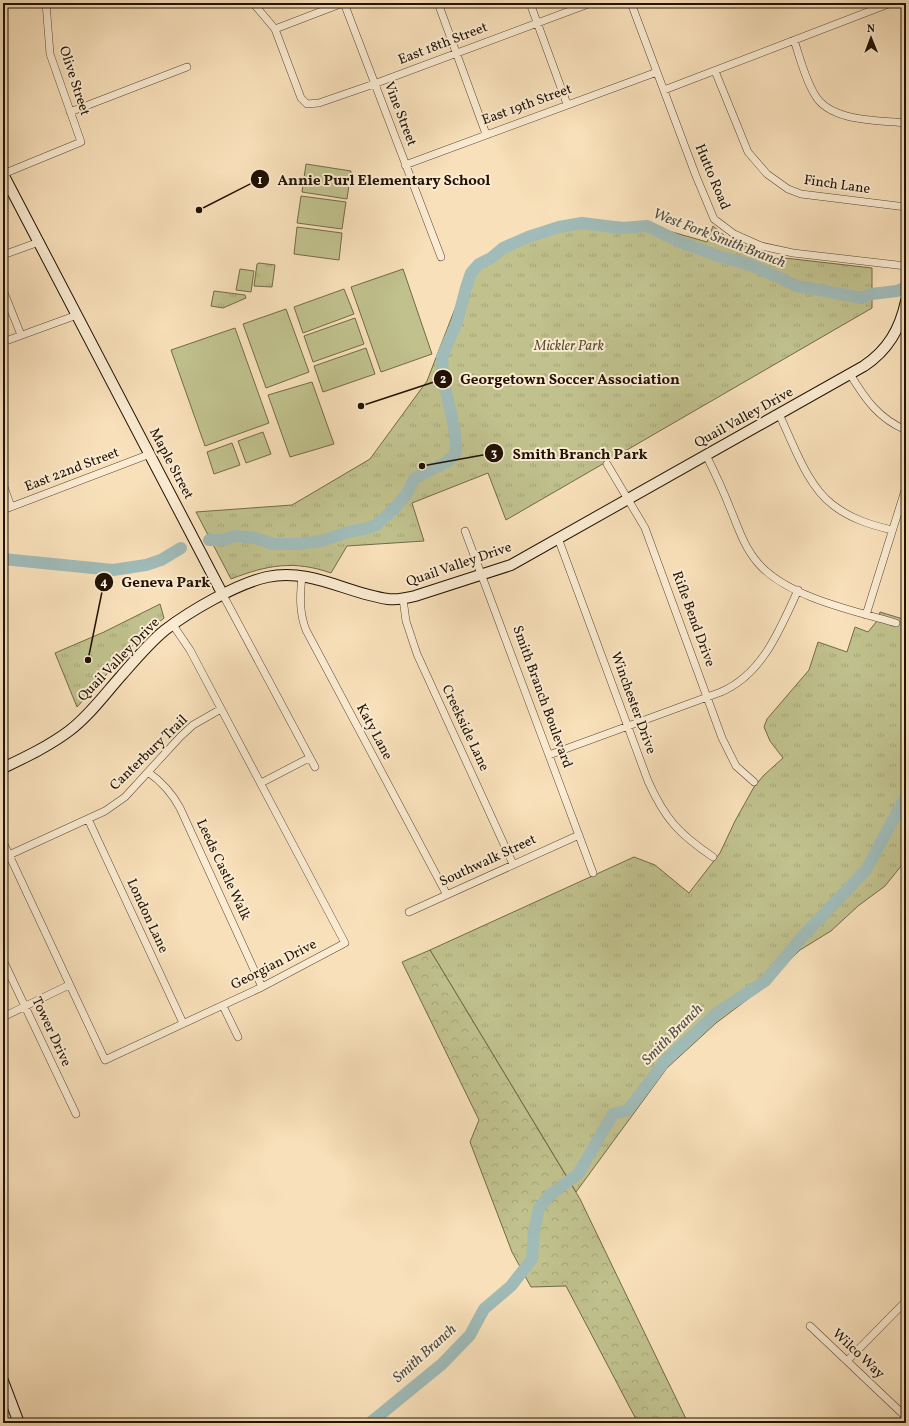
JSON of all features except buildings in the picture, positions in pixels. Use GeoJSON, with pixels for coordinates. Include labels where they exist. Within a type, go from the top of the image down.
{"type":"FeatureCollection","features":[{"type":"Feature","properties":{"kind":"street","name":"Olive Street"},"geometry":{"type":"LineString","coordinates":[[3,174],[81,142],[48,49],[46,3]]}},
{"type":"Feature","properties":{"kind":"street"},"geometry":{"type":"LineString","coordinates":[[254,3],[276,29],[344,3]]}},
{"type":"Feature","properties":{"kind":"street","name":"Vine Street"},"geometry":{"type":"LineString","coordinates":[[344,3],[441,257]]}},
{"type":"Feature","properties":{"kind":"street"},"geometry":{"type":"LineString","coordinates":[[438,3],[486,134]]}},
{"type":"Feature","properties":{"kind":"street"},"geometry":{"type":"LineString","coordinates":[[530,3],[568,104]]}},
{"type":"Feature","properties":{"kind":"street","name":"East 18th Street"},"geometry":{"type":"LineString","coordinates":[[276,29],[301,98],[307,104],[319,103],[374,84],[591,3]]}},
{"type":"Feature","properties":{"kind":"street","name":"Hutto Road"},"geometry":{"type":"LineString","coordinates":[[631,3],[696,176],[714,219],[734,234],[761,246],[793,253],[906,266]]}},
{"type":"Feature","properties":{"kind":"street"},"geometry":{"type":"LineString","coordinates":[[664,90],[891,3]]}},
{"type":"Feature","properties":{"kind":"street"},"geometry":{"type":"LineString","coordinates":[[794,40],[815,96],[830,111],[844,116],[906,123]]}},
{"type":"Feature","properties":{"kind":"street"},"geometry":{"type":"LineString","coordinates":[[70,112],[187,67]]}},
{"type":"Feature","properties":{"kind":"street","name":"Finch Lane"},"geometry":{"type":"LineString","coordinates":[[715,71],[748,152],[756,164],[777,182],[801,194],[906,207]]}},
{"type":"Feature","properties":{"kind":"street","name":"East 19th Street"},"geometry":{"type":"LineString","coordinates":[[405,165],[657,72]]}},
{"type":"Feature","properties":{"kind":"street","name":"Maple Street"},"geometry":{"type":"LineString","coordinates":[[3,174],[223,595],[315,767]]}},
{"type":"Feature","properties":{"kind":"street"},"geometry":{"type":"LineString","coordinates":[[3,255],[39,242]]}},
{"type":"Feature","properties":{"kind":"street"},"geometry":{"type":"LineString","coordinates":[[3,290],[21,336]]}},
{"type":"Feature","properties":{"kind":"street","name":"Quail Valley Drive"},"geometry":{"type":"LineString","coordinates":[[3,768],[40,750],[70,731],[138,657],[159,636],[173,625],[223,595],[254,581],[268,577],[302,576],[321,579],[363,594],[389,599],[403,599],[511,565],[876,358],[892,339],[901,320],[906,301]]}},
{"type":"Feature","properties":{"kind":"street"},"geometry":{"type":"LineString","coordinates":[[3,342],[77,315]]}},
{"type":"Feature","properties":{"kind":"street"},"geometry":{"type":"LineString","coordinates":[[850,374],[872,408],[894,425],[906,430]]}},
{"type":"Feature","properties":{"kind":"street"},"geometry":{"type":"LineString","coordinates":[[779,414],[810,477],[825,498],[852,517],[865,523],[892,530]]}},
{"type":"Feature","properties":{"kind":"street","name":"East 22nd Street"},"geometry":{"type":"LineString","coordinates":[[3,510],[150,454]]}},
{"type":"Feature","properties":{"kind":"street"},"geometry":{"type":"LineString","coordinates":[[706,455],[730,507],[738,530],[758,562],[780,580],[798,590],[830,604],[896,623]]}},
{"type":"Feature","properties":{"kind":"street","name":"Rifle Bend Drive"},"geometry":{"type":"LineString","coordinates":[[607,464],[645,528],[722,738],[736,766],[754,782]]}},
{"type":"Feature","properties":{"kind":"street"},"geometry":{"type":"LineString","coordinates":[[3,484],[12,507]]}},
{"type":"Feature","properties":{"kind":"street"},"geometry":{"type":"LineString","coordinates":[[866,615],[906,487]]}},
{"type":"Feature","properties":{"kind":"street","name":"Smith Branch Boulevard"},"geometry":{"type":"LineString","coordinates":[[466,530],[593,873]]}},
{"type":"Feature","properties":{"kind":"street","name":"Winchester Drive"},"geometry":{"type":"LineString","coordinates":[[558,538],[648,781],[661,809],[690,841],[713,857]]}},
{"type":"Feature","properties":{"kind":"street","name":"Katy Lane"},"geometry":{"type":"LineString","coordinates":[[302,576],[300,606],[306,630],[447,895]]}},
{"type":"Feature","properties":{"kind":"street"},"geometry":{"type":"LineString","coordinates":[[549,755],[729,689],[739,683],[761,662],[768,652],[798,590]]}},
{"type":"Feature","properties":{"kind":"street","name":"Creekside Lane"},"geometry":{"type":"LineString","coordinates":[[403,599],[406,621],[417,654],[513,864]]}},
{"type":"Feature","properties":{"kind":"street","name":"Georgian Drive"},"geometry":{"type":"LineString","coordinates":[[3,842],[105,1060],[262,987],[345,943],[190,650],[173,625]]}},
{"type":"Feature","properties":{"kind":"street","name":"Canterbury Trail"},"geometry":{"type":"LineString","coordinates":[[9,855],[105,811],[125,797],[189,729],[221,709]]}},
{"type":"Feature","properties":{"kind":"street"},"geometry":{"type":"LineString","coordinates":[[261,783],[309,758]]}},
{"type":"Feature","properties":{"kind":"street","name":"Leeds Castle Walk"},"geometry":{"type":"LineString","coordinates":[[148,772],[163,783],[173,795],[180,808],[262,987]]}},
{"type":"Feature","properties":{"kind":"street","name":"London Lane"},"geometry":{"type":"LineString","coordinates":[[88,819],[183,1023]]}},
{"type":"Feature","properties":{"kind":"street","name":"Southwalk Street"},"geometry":{"type":"LineString","coordinates":[[409,912],[578,834]]}},
{"type":"Feature","properties":{"kind":"street","name":"Tower Drive"},"geometry":{"type":"LineString","coordinates":[[3,960],[76,1114]]}},
{"type":"Feature","properties":{"kind":"street"},"geometry":{"type":"LineString","coordinates":[[3,1017],[69,985]]}},
{"type":"Feature","properties":{"kind":"street"},"geometry":{"type":"LineString","coordinates":[[223,1006],[238,1037]]}},
{"type":"Feature","properties":{"kind":"street"},"geometry":{"type":"LineString","coordinates":[[847,1360],[906,1301]]}},
{"type":"Feature","properties":{"kind":"street","name":"Wilco Way"},"geometry":{"type":"LineString","coordinates":[[810,1326],[906,1417]]}},
{"type":"Feature","properties":{"kind":"street"},"geometry":{"type":"LineString","coordinates":[[3,1382],[19,1423]]}},
{"type":"Feature","properties":{"kind":"green space"},"geometry":{"type":"Polygon","coordinates":[[[306,164],[351,171],[347,199],[302,192],[306,164]]]}},
{"type":"Feature","properties":{"kind":"green space"},"geometry":{"type":"Polygon","coordinates":[[[301,196],[346,202],[342,229],[297,223],[301,196]]]}},
{"type":"Feature","properties":{"kind":"green space","name":"Mickler Park"},"geometry":{"type":"Polygon","coordinates":[[[575,221],[641,223],[707,242],[713,226],[731,241],[776,257],[872,268],[872,308],[506,520],[488,473],[412,503],[424,541],[347,546],[331,573],[305,566],[293,565],[257,570],[231,579],[196,512],[292,505],[370,459],[427,381],[468,275],[496,250],[528,234],[575,221]]]}},
{"type":"Feature","properties":{"kind":"green space"},"geometry":{"type":"Polygon","coordinates":[[[297,227],[342,233],[339,260],[294,254],[297,227]]]}},
{"type":"Feature","properties":{"kind":"green space"},"geometry":{"type":"Polygon","coordinates":[[[257,264],[275,265],[272,287],[254,286],[257,264]]]}},
{"type":"Feature","properties":{"kind":"green space"},"geometry":{"type":"Polygon","coordinates":[[[240,269],[254,271],[251,292],[236,290],[240,269]]]}},
{"type":"Feature","properties":{"kind":"green space"},"geometry":{"type":"Polygon","coordinates":[[[403,269],[432,354],[381,372],[351,287],[403,269]]]}},
{"type":"Feature","properties":{"kind":"green space"},"geometry":{"type":"Polygon","coordinates":[[[344,289],[354,314],[303,333],[294,307],[344,289]]]}},
{"type":"Feature","properties":{"kind":"green space"},"geometry":{"type":"Polygon","coordinates":[[[214,291],[245,295],[246,298],[223,308],[211,306],[214,291]]]}},
{"type":"Feature","properties":{"kind":"green space"},"geometry":{"type":"Polygon","coordinates":[[[286,309],[309,372],[266,388],[243,324],[286,309]]]}},
{"type":"Feature","properties":{"kind":"green space"},"geometry":{"type":"Polygon","coordinates":[[[355,318],[364,344],[313,362],[304,336],[355,318]]]}},
{"type":"Feature","properties":{"kind":"green space"},"geometry":{"type":"Polygon","coordinates":[[[235,328],[269,423],[205,446],[171,350],[235,328]]]}},
{"type":"Feature","properties":{"kind":"green space"},"geometry":{"type":"Polygon","coordinates":[[[366,348],[375,374],[323,392],[314,366],[366,348]]]}},
{"type":"Feature","properties":{"kind":"green space"},"geometry":{"type":"Polygon","coordinates":[[[312,382],[334,444],[290,457],[268,395],[312,382]]]}},
{"type":"Feature","properties":{"kind":"green space"},"geometry":{"type":"Polygon","coordinates":[[[263,432],[271,454],[246,463],[238,441],[263,432]]]}},
{"type":"Feature","properties":{"kind":"green space"},"geometry":{"type":"Polygon","coordinates":[[[232,443],[240,465],[214,474],[207,452],[232,443]]]}},
{"type":"Feature","properties":{"kind":"green space"},"geometry":{"type":"Polygon","coordinates":[[[160,604],[164,618],[134,644],[77,707],[55,653],[104,632],[160,604]]]}},
{"type":"Feature","properties":{"kind":"green space"},"geometry":{"type":"Polygon","coordinates":[[[906,611],[906,860],[885,886],[858,906],[831,931],[800,950],[760,990],[716,1023],[667,1068],[576,1192],[430,950],[634,857],[655,865],[689,893],[720,853],[735,821],[754,787],[764,775],[783,758],[770,741],[764,727],[767,719],[809,670],[818,642],[847,652],[855,627],[868,632],[877,621],[880,612],[903,619],[906,611]]]}},
{"type":"Feature","properties":{"kind":"green space"},"geometry":{"type":"Polygon","coordinates":[[[430,950],[580,1199],[688,1423],[638,1423],[566,1286],[531,1287],[512,1252],[470,1142],[479,1120],[402,962],[430,950]]]}},
{"type":"Feature","properties":{"kind":"waterway","name":"West Fork Smith Branch"},"geometry":{"type":"LineString","coordinates":[[209,540],[224,540],[234,536],[255,538],[273,544],[298,544],[321,541],[352,531],[365,529],[376,525],[394,509],[406,495],[415,478],[447,462],[455,455],[456,446],[454,427],[443,378],[442,357],[457,322],[471,273],[479,264],[491,258],[503,248],[528,237],[559,227],[582,223],[622,228],[647,226],[680,242],[718,256],[751,265],[797,286],[862,298],[871,294],[897,291],[904,288]]}},
{"type":"Feature","properties":{"kind":"waterway","name":"West Fork Smith Branch"},"geometry":{"type":"LineString","coordinates":[[3,559],[113,570],[146,565],[161,560],[181,548]]}},
{"type":"Feature","properties":{"kind":"waterway","name":"Smith Branch"},"geometry":{"type":"LineString","coordinates":[[370,1423],[442,1364],[470,1335],[484,1309],[511,1286],[532,1259],[534,1232],[539,1208],[550,1195],[578,1174],[613,1114],[628,1110],[665,1061],[717,1013],[765,981],[804,935],[866,870],[906,796]]}},
{"type":"Feature","properties":{"kind":"place","name":"Annie Purl Elementary School"},"geometry":{"type":"Point","coordinates":[199,210]}},
{"type":"Feature","properties":{"kind":"place","name":"Georgetown Soccer Association"},"geometry":{"type":"Point","coordinates":[361,406]}},
{"type":"Feature","properties":{"kind":"place","name":"Smith Branch Park"},"geometry":{"type":"Point","coordinates":[422,466]}},
{"type":"Feature","properties":{"kind":"place","name":"Geneva Park"},"geometry":{"type":"Point","coordinates":[88,660]}}]}
